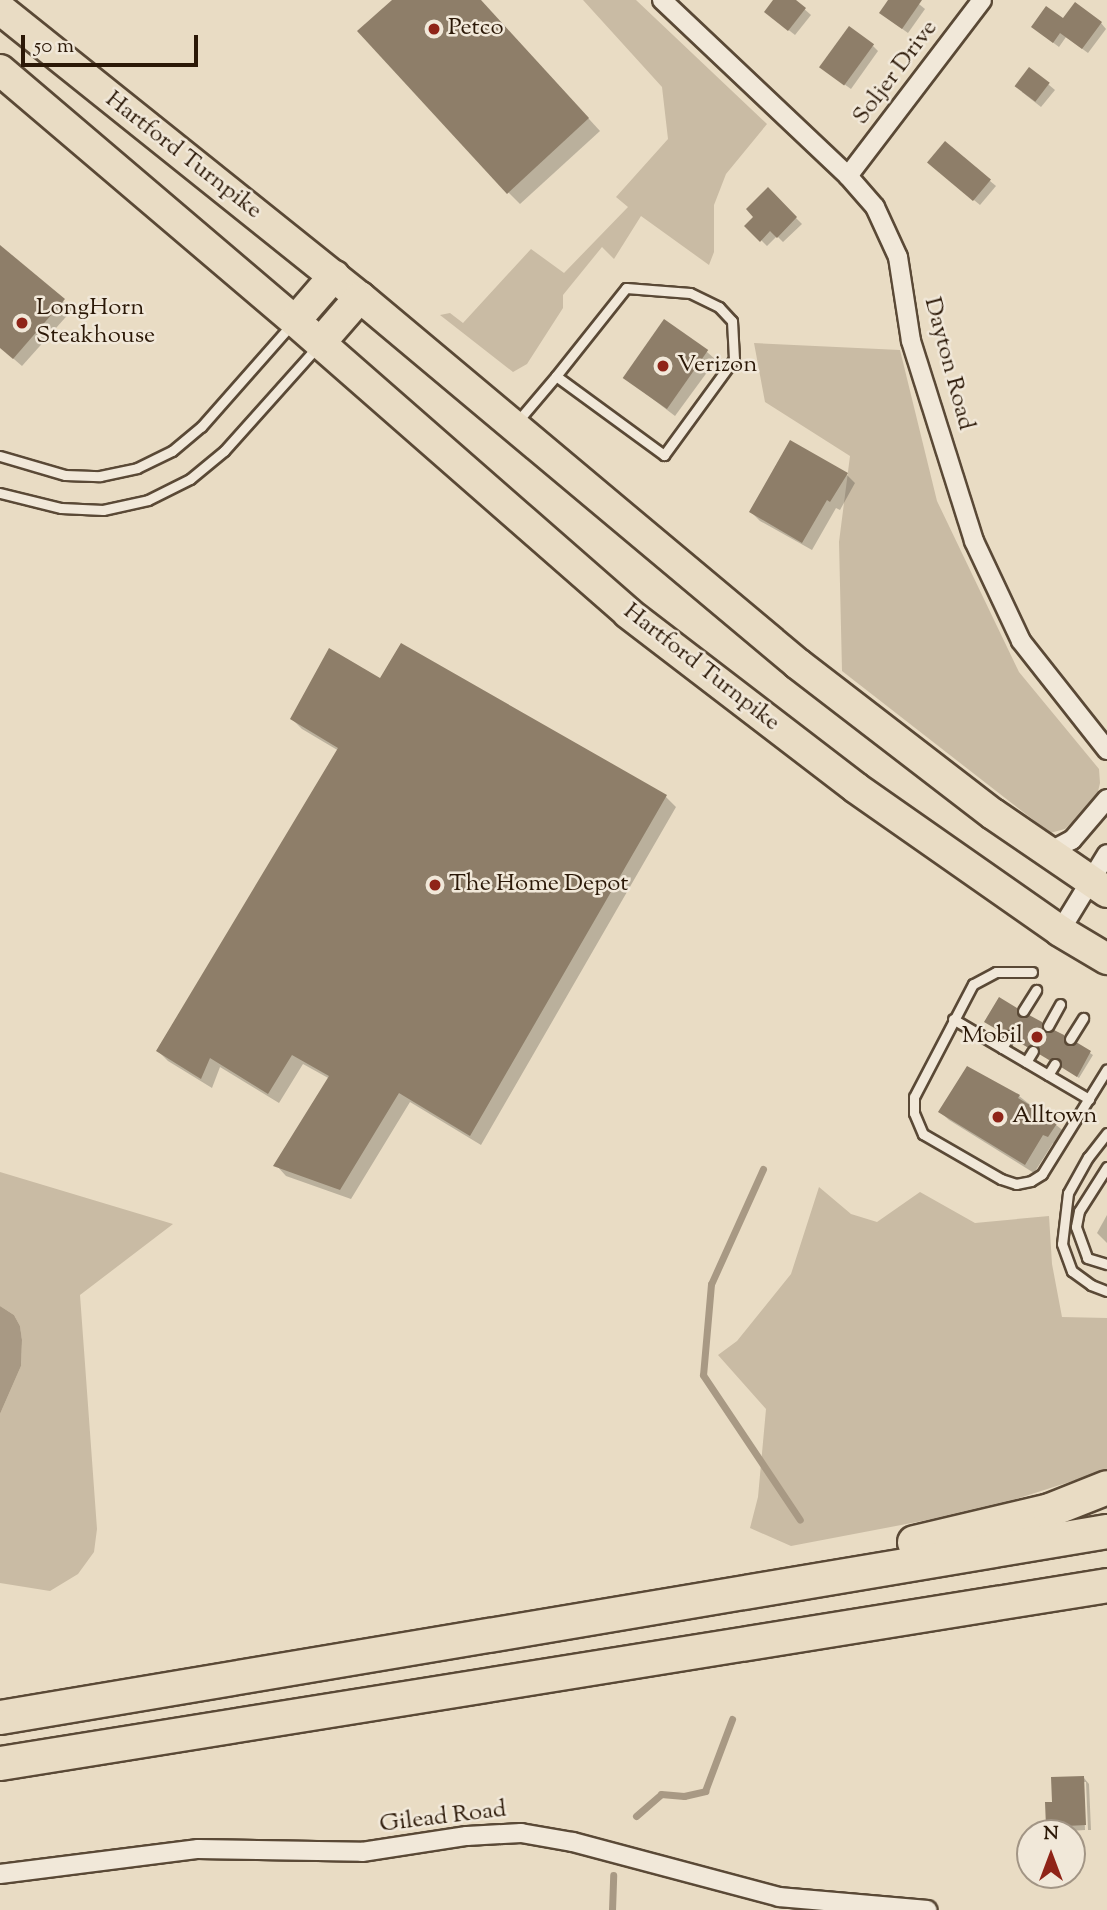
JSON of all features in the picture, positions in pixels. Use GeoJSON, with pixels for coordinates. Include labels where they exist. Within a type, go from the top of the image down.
{"type":"FeatureCollection","features":[{"type":"Feature","properties":{"kind":"highway","name":"Hartford Turnpike"},"geometry":{"type":"LineString","coordinates":[[0,9],[360,297],[798,664],[970,797],[1099,886]]}},
{"type":"Feature","properties":{"kind":"highway","name":"Hartford Turnpike"},"geometry":{"type":"LineString","coordinates":[[0,70],[295,321],[628,613],[856,788],[1060,931],[1107,959]]}},
{"type":"Feature","properties":{"kind":"highway"},"geometry":{"type":"LineString","coordinates":[[295,321],[334,276]]}},
{"type":"Feature","properties":{"kind":"highway"},"geometry":{"type":"LineString","coordinates":[[320,343],[360,297]]}},
{"type":"Feature","properties":{"kind":"highway"},"geometry":{"type":"LineString","coordinates":[[561,1624],[758,1569],[951,1534],[1049,1510],[1107,1487]]}},
{"type":"Feature","properties":{"kind":"highway"},"geometry":{"type":"LineString","coordinates":[[0,1717],[1107,1531]]}},
{"type":"Feature","properties":{"kind":"highway"},"geometry":{"type":"LineString","coordinates":[[0,1763],[1107,1585]]}},
{"type":"Feature","properties":{"kind":"highway"},"geometry":{"type":"LineString","coordinates":[[938,1613],[1107,1599]]}},
{"type":"Feature","properties":{"kind":"street","name":"Dayton Road"},"geometry":{"type":"LineString","coordinates":[[662,0],[848,176],[875,207],[898,257],[911,341],[974,541],[1021,641],[1107,750]]}},
{"type":"Feature","properties":{"kind":"street","name":"Soljer Drive"},"geometry":{"type":"LineString","coordinates":[[848,176],[982,0]]}},
{"type":"Feature","properties":{"kind":"street"},"geometry":{"type":"LineString","coordinates":[[1049,852],[1072,840],[1107,799]]}},
{"type":"Feature","properties":{"kind":"street"},"geometry":{"type":"LineString","coordinates":[[1060,931],[1099,886],[1107,854]]}},
{"type":"Feature","properties":{"kind":"street","name":"Gilead Road"},"geometry":{"type":"LineString","coordinates":[[0,1874],[198,1849],[362,1852],[467,1836],[521,1833],[573,1842],[779,1897],[927,1910]]}},
{"type":"Feature","properties":{"kind":"lane"},"geometry":{"type":"LineString","coordinates":[[514,426],[626,288],[690,293],[719,307],[732,321],[734,359],[664,455],[556,376]]}},
{"type":"Feature","properties":{"kind":"lane"},"geometry":{"type":"LineString","coordinates":[[0,456],[65,475],[100,476],[137,468],[172,451],[201,427],[295,321]]}},
{"type":"Feature","properties":{"kind":"lane"},"geometry":{"type":"LineString","coordinates":[[0,493],[61,508],[103,510],[148,500],[191,479],[224,452],[320,343]]}},
{"type":"Feature","properties":{"kind":"lane"},"geometry":{"type":"LineString","coordinates":[[1032,972],[996,972],[983,976],[973,984],[914,1097],[914,1114],[923,1134],[1002,1180],[1016,1184],[1031,1181],[1042,1174],[1107,1069]]}},
{"type":"Feature","properties":{"kind":"lane"},"geometry":{"type":"LineString","coordinates":[[1023,1011],[1036,990]]}},
{"type":"Feature","properties":{"kind":"lane"},"geometry":{"type":"LineString","coordinates":[[1048,1026],[1060,1004]]}},
{"type":"Feature","properties":{"kind":"lane"},"geometry":{"type":"LineString","coordinates":[[1070,1039],[1083,1018]]}},
{"type":"Feature","properties":{"kind":"lane"},"geometry":{"type":"LineString","coordinates":[[953,1019],[1089,1099]]}},
{"type":"Feature","properties":{"kind":"lane"},"geometry":{"type":"LineString","coordinates":[[1002,1048],[1009,1037]]}},
{"type":"Feature","properties":{"kind":"lane"},"geometry":{"type":"LineString","coordinates":[[1026,1062],[1033,1051]]}},
{"type":"Feature","properties":{"kind":"lane"},"geometry":{"type":"LineString","coordinates":[[1048,1075],[1055,1064]]}},
{"type":"Feature","properties":{"kind":"lane"},"geometry":{"type":"LineString","coordinates":[[1107,1133],[1088,1157],[1068,1193],[1062,1244],[1072,1271],[1091,1285],[1107,1290]]}},
{"type":"Feature","properties":{"kind":"lane"},"geometry":{"type":"LineString","coordinates":[[1107,1167],[1079,1210],[1076,1227],[1087,1258],[1107,1264]]}},
{"type":"Feature","properties":{"kind":"shaded area"},"geometry":{"type":"Polygon","coordinates":[[[583,0],[636,0],[767,124],[726,174],[714,205],[714,252],[709,265],[641,216],[614,259],[602,247],[563,295],[563,308],[527,364],[513,372],[440,315],[450,313],[463,323],[531,249],[564,273],[628,207],[616,197],[668,139],[662,87],[583,0]]]}},
{"type":"Feature","properties":{"kind":"shaded area"},"geometry":{"type":"Polygon","coordinates":[[[754,343],[900,350],[937,501],[1019,672],[1099,769],[1100,783],[1096,800],[1065,829],[1050,833],[842,671],[839,542],[850,456],[765,402],[754,343]]]}},
{"type":"Feature","properties":{"kind":"shaded area"},"geometry":{"type":"Polygon","coordinates":[[[0,1172],[173,1224],[80,1295],[97,1529],[94,1552],[78,1574],[50,1591],[0,1583],[0,1414],[21,1366],[22,1340],[20,1326],[14,1315],[0,1306],[0,1172]]]}},
{"type":"Feature","properties":{"kind":"shaded area"},"geometry":{"type":"Polygon","coordinates":[[[819,1187],[851,1214],[877,1222],[920,1192],[975,1223],[1049,1216],[1052,1264],[1062,1317],[1107,1318],[1107,1470],[985,1509],[791,1546],[750,1528],[758,1497],[766,1409],[718,1355],[737,1341],[791,1274],[819,1187]]]}},
{"type":"Feature","properties":{"kind":"shaded area"},"geometry":{"type":"Polygon","coordinates":[[[0,1306],[14,1315],[20,1326],[22,1340],[21,1366],[0,1414],[0,1306]]]}},
{"type":"Feature","properties":{"kind":"building"},"geometry":{"type":"Polygon","coordinates":[[[392,0],[481,0],[589,118],[507,194],[357,31],[392,0]]]}},
{"type":"Feature","properties":{"kind":"building"},"geometry":{"type":"Polygon","coordinates":[[[773,0],[796,0],[806,8],[788,31],[764,12],[773,0]]]}},
{"type":"Feature","properties":{"kind":"building"},"geometry":{"type":"Polygon","coordinates":[[[888,0],[922,0],[902,29],[879,13],[888,0]]]}},
{"type":"Feature","properties":{"kind":"building"},"geometry":{"type":"Polygon","coordinates":[[[1075,2],[1102,22],[1082,49],[1060,33],[1053,43],[1031,27],[1046,6],[1063,18],[1075,2]]]}},
{"type":"Feature","properties":{"kind":"building"},"geometry":{"type":"Polygon","coordinates":[[[849,26],[874,44],[844,85],[819,67],[849,26]]]}},
{"type":"Feature","properties":{"kind":"building"},"geometry":{"type":"Polygon","coordinates":[[[1029,67],[1050,83],[1035,102],[1015,86],[1029,67]]]}},
{"type":"Feature","properties":{"kind":"building"},"geometry":{"type":"Polygon","coordinates":[[[945,141],[991,180],[973,201],[927,162],[945,141]]]}},
{"type":"Feature","properties":{"kind":"building"},"geometry":{"type":"Polygon","coordinates":[[[768,187],[797,217],[777,238],[770,231],[760,242],[744,226],[753,217],[746,209],[768,187]]]}},
{"type":"Feature","properties":{"kind":"building","name":"LongHorn Steakhouse"},"geometry":{"type":"Polygon","coordinates":[[[0,245],[65,299],[13,359],[0,348],[0,245]]]}},
{"type":"Feature","properties":{"kind":"building","name":"Verizon"},"geometry":{"type":"Polygon","coordinates":[[[664,319],[708,350],[667,409],[623,378],[664,319]]]}},
{"type":"Feature","properties":{"kind":"building"},"geometry":{"type":"Polygon","coordinates":[[[790,440],[848,473],[830,502],[827,500],[802,543],[749,512],[790,440]]]}},
{"type":"Feature","properties":{"kind":"building","name":"The Home Depot"},"geometry":{"type":"Polygon","coordinates":[[[401,643],[667,795],[470,1136],[399,1093],[340,1190],[273,1166],[329,1076],[292,1055],[268,1094],[210,1058],[201,1079],[156,1051],[338,748],[290,719],[329,648],[380,678],[401,643]]]}},
{"type":"Feature","properties":{"kind":"building"},"geometry":{"type":"Polygon","coordinates":[[[999,997],[1017,1008],[1020,1017],[1029,1015],[1042,1022],[1044,1032],[1054,1030],[1064,1035],[1067,1045],[1076,1042],[1091,1051],[1077,1077],[1061,1067],[1058,1058],[1049,1060],[1039,1054],[1036,1045],[1027,1047],[1015,1040],[1013,1030],[1003,1033],[984,1022],[999,997]]]}},
{"type":"Feature","properties":{"kind":"building","name":"Alltown"},"geometry":{"type":"Polygon","coordinates":[[[967,1066],[1020,1095],[1018,1098],[1058,1122],[1048,1137],[1043,1135],[1025,1165],[938,1112],[967,1066]]]}},
{"type":"Feature","properties":{"kind":"building"},"geometry":{"type":"Polygon","coordinates":[[[1084,1776],[1086,1819],[1046,1819],[1045,1802],[1052,1802],[1051,1777],[1084,1776]]]}},
{"type":"Feature","properties":{"kind":"waterway"},"geometry":{"type":"LineString","coordinates":[[763,1169],[711,1284],[703,1375],[800,1520]]}},
{"type":"Feature","properties":{"kind":"waterway"},"geometry":{"type":"LineString","coordinates":[[636,1816],[661,1794],[684,1796],[705,1791],[732,1719]]}},
{"type":"Feature","properties":{"kind":"waterway"},"geometry":{"type":"LineString","coordinates":[[612,1910],[613,1875]]}},
{"type":"Feature","properties":{"kind":"place","name":"Petco"},"geometry":{"type":"Point","coordinates":[434,29]}},
{"type":"Feature","properties":{"kind":"place","name":"LongHorn Steakhouse"},"geometry":{"type":"Point","coordinates":[22,323]}},
{"type":"Feature","properties":{"kind":"place","name":"Verizon"},"geometry":{"type":"Point","coordinates":[663,366]}},
{"type":"Feature","properties":{"kind":"place","name":"The Home Depot"},"geometry":{"type":"Point","coordinates":[435,885]}},
{"type":"Feature","properties":{"kind":"place","name":"Mobil"},"geometry":{"type":"Point","coordinates":[1037,1037]}},
{"type":"Feature","properties":{"kind":"place","name":"Alltown"},"geometry":{"type":"Point","coordinates":[998,1117]}}]}
